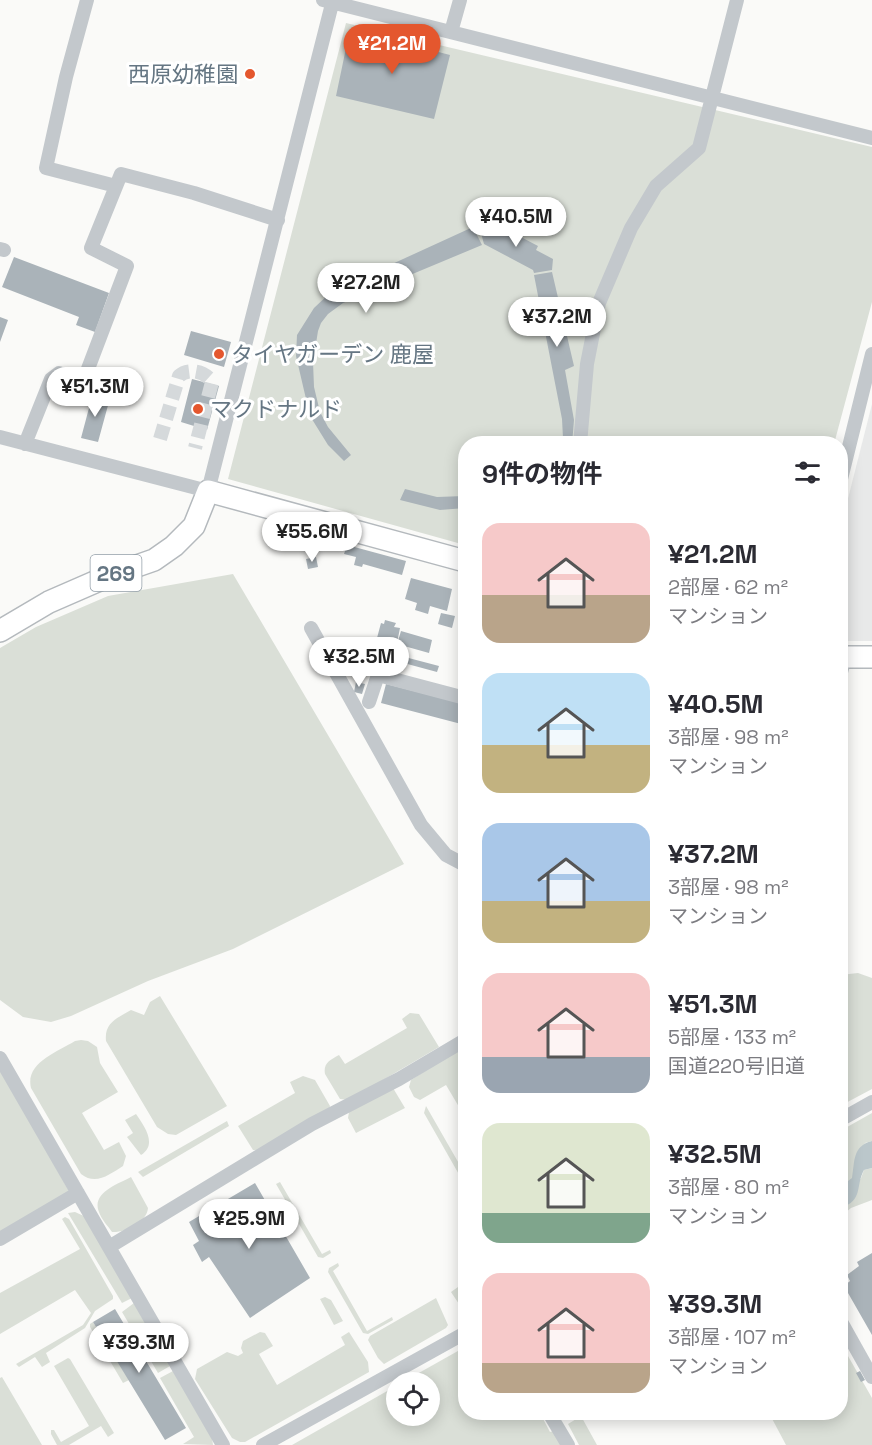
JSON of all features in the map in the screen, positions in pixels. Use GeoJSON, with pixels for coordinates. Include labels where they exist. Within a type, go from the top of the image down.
{"type":"FeatureCollection","features":[{"type":"Feature","properties":{"kind":"highway"},"geometry":{"type":"LineString","coordinates":[[208,491],[458,559]]}},
{"type":"Feature","properties":{"kind":"highway","name":"269"},"geometry":{"type":"LineString","coordinates":[[0,631],[49,602],[111,575],[154,560],[174,546],[194,526],[208,491]]}},
{"type":"Feature","properties":{"kind":"highway"},"geometry":{"type":"LineString","coordinates":[[848,663],[872,657]]}},
{"type":"Feature","properties":{"kind":"street"},"geometry":{"type":"LineString","coordinates":[[87,0],[66,76],[46,168],[116,186]]}},
{"type":"Feature","properties":{"kind":"street"},"geometry":{"type":"LineString","coordinates":[[451,32],[460,0]]}},
{"type":"Feature","properties":{"kind":"street"},"geometry":{"type":"LineString","coordinates":[[581,436],[587,364],[599,303],[631,228],[656,186],[699,148],[737,0]]}},
{"type":"Feature","properties":{"kind":"street"},"geometry":{"type":"LineString","coordinates":[[0,437],[208,491],[278,220],[329,1],[872,138]]}},
{"type":"Feature","properties":{"kind":"street"},"geometry":{"type":"LineString","coordinates":[[25,444],[51,379],[59,374],[83,382],[127,266],[91,248],[121,174],[194,193],[278,220]]}},
{"type":"Feature","properties":{"kind":"street"},"geometry":{"type":"LineString","coordinates":[[848,451],[872,354]]}},
{"type":"Feature","properties":{"kind":"street"},"geometry":{"type":"LineString","coordinates":[[311,628],[421,825],[446,855],[458,861]]}},
{"type":"Feature","properties":{"kind":"street"},"geometry":{"type":"LineString","coordinates":[[848,664],[872,666]]}},
{"type":"Feature","properties":{"kind":"street"},"geometry":{"type":"LineString","coordinates":[[369,702],[378,675],[458,696]]}},
{"type":"Feature","properties":{"kind":"street"},"geometry":{"type":"LineString","coordinates":[[109,1246],[312,1125],[399,1079],[458,1044]]}},
{"type":"Feature","properties":{"kind":"street"},"geometry":{"type":"LineString","coordinates":[[0,1058],[223,1445]]}},
{"type":"Feature","properties":{"kind":"street"},"geometry":{"type":"LineString","coordinates":[[848,1116],[872,1102]]}},
{"type":"Feature","properties":{"kind":"street"},"geometry":{"type":"LineString","coordinates":[[0,1239],[78,1193]]}},
{"type":"Feature","properties":{"kind":"street"},"geometry":{"type":"LineString","coordinates":[[848,1334],[872,1377]]}},
{"type":"Feature","properties":{"kind":"street"},"geometry":{"type":"LineString","coordinates":[[263,1445],[458,1337]]}},
{"type":"Feature","properties":{"kind":"street"},"geometry":{"type":"LineString","coordinates":[[553,1420],[568,1445]]}},
{"type":"Feature","properties":{"kind":"shaded area"},"geometry":{"type":"Polygon","coordinates":[[[346,23],[872,147],[872,302],[836,436],[458,436],[458,543],[228,479],[346,23]]]}},
{"type":"Feature","properties":{"kind":"shaded area"},"geometry":{"type":"Polygon","coordinates":[[[872,404],[872,641],[848,641],[848,498],[872,404]]]}},
{"type":"Feature","properties":{"kind":"shaded area"},"geometry":{"type":"Polygon","coordinates":[[[233,574],[404,864],[233,949],[148,981],[71,1016],[51,1022],[23,1017],[0,1000],[0,648],[36,627],[108,596],[233,574]]]}},
{"type":"Feature","properties":{"kind":"shaded area"},"geometry":{"type":"Polygon","coordinates":[[[858,973],[872,978],[872,1089],[848,1102],[848,974],[858,973]]]}},
{"type":"Feature","properties":{"kind":"shaded area"},"geometry":{"type":"Polygon","coordinates":[[[160,996],[227,1106],[176,1135],[168,1134],[157,1127],[106,1041],[107,1029],[113,1021],[131,1010],[144,1015],[150,1002],[160,996]]]}},
{"type":"Feature","properties":{"kind":"shaded area"},"geometry":{"type":"Polygon","coordinates":[[[410,1013],[419,1014],[439,1047],[349,1100],[340,1099],[325,1074],[328,1062],[339,1055],[345,1064],[407,1028],[402,1019],[410,1013]]]}},
{"type":"Feature","properties":{"kind":"shaded area"},"geometry":{"type":"Polygon","coordinates":[[[75,1041],[88,1041],[97,1047],[100,1063],[118,1092],[82,1113],[104,1150],[119,1142],[126,1156],[123,1166],[97,1179],[81,1174],[31,1088],[30,1079],[33,1072],[44,1059],[75,1041]]]}},
{"type":"Feature","properties":{"kind":"shaded area"},"geometry":{"type":"Polygon","coordinates":[[[458,1050],[458,1105],[446,1085],[420,1100],[414,1097],[409,1087],[411,1080],[458,1050]]]}},
{"type":"Feature","properties":{"kind":"shaded area"},"geometry":{"type":"Polygon","coordinates":[[[0,1068],[70,1193],[0,1236],[0,1068]]]}},
{"type":"Feature","properties":{"kind":"shaded area"},"geometry":{"type":"Polygon","coordinates":[[[303,1076],[315,1080],[330,1106],[329,1110],[262,1151],[253,1150],[238,1126],[295,1093],[290,1082],[303,1076]]]}},
{"type":"Feature","properties":{"kind":"shaded area"},"geometry":{"type":"Polygon","coordinates":[[[393,1088],[405,1108],[356,1133],[348,1118],[349,1112],[393,1088]]]}},
{"type":"Feature","properties":{"kind":"shaded area"},"geometry":{"type":"Polygon","coordinates":[[[426,1106],[458,1162],[458,1173],[424,1113],[426,1106]]]}},
{"type":"Feature","properties":{"kind":"shaded area"},"geometry":{"type":"Polygon","coordinates":[[[872,1113],[872,1141],[865,1143],[852,1179],[848,1182],[848,1126],[872,1113]]]}},
{"type":"Feature","properties":{"kind":"shaded area"},"geometry":{"type":"Polygon","coordinates":[[[136,1114],[146,1129],[149,1140],[149,1146],[141,1155],[127,1137],[133,1133],[125,1120],[136,1114]]]}},
{"type":"Feature","properties":{"kind":"shaded area"},"geometry":{"type":"Polygon","coordinates":[[[227,1121],[229,1126],[143,1177],[138,1172],[227,1121]]]}},
{"type":"Feature","properties":{"kind":"shaded area"},"geometry":{"type":"Polygon","coordinates":[[[872,1141],[872,1168],[864,1170],[856,1197],[848,1205],[848,1181],[852,1178],[856,1155],[866,1143],[872,1141]]]}},
{"type":"Feature","properties":{"kind":"shaded area"},"geometry":{"type":"Polygon","coordinates":[[[872,1168],[872,1200],[848,1210],[848,1197],[864,1170],[872,1168]]]}},
{"type":"Feature","properties":{"kind":"shaded area"},"geometry":{"type":"Polygon","coordinates":[[[131,1177],[148,1208],[147,1213],[134,1226],[123,1231],[112,1232],[100,1215],[99,1200],[107,1190],[131,1177]]]}},
{"type":"Feature","properties":{"kind":"shaded area"},"geometry":{"type":"Polygon","coordinates":[[[280,1182],[322,1254],[330,1250],[331,1253],[323,1258],[318,1257],[276,1184],[280,1182]]]}},
{"type":"Feature","properties":{"kind":"shaded area"},"geometry":{"type":"Polygon","coordinates":[[[75,1212],[86,1217],[134,1297],[122,1303],[68,1213],[75,1212]]]}},
{"type":"Feature","properties":{"kind":"shaded area"},"geometry":{"type":"Polygon","coordinates":[[[65,1217],[69,1219],[113,1299],[95,1311],[85,1328],[46,1353],[50,1362],[42,1367],[35,1357],[19,1367],[16,1364],[83,1325],[91,1313],[75,1290],[0,1334],[0,1293],[80,1249],[62,1219],[65,1217]]]}},
{"type":"Feature","properties":{"kind":"shaded area"},"geometry":{"type":"Polygon","coordinates":[[[338,1263],[339,1266],[333,1271],[367,1331],[392,1317],[393,1320],[368,1334],[363,1333],[328,1272],[329,1268],[338,1263]]]}},
{"type":"Feature","properties":{"kind":"shaded area"},"geometry":{"type":"Polygon","coordinates":[[[458,1287],[458,1302],[451,1292],[458,1287]]]}},
{"type":"Feature","properties":{"kind":"shaded area"},"geometry":{"type":"Polygon","coordinates":[[[325,1297],[331,1300],[343,1321],[334,1325],[320,1299],[325,1297]]]}},
{"type":"Feature","properties":{"kind":"shaded area"},"geometry":{"type":"Polygon","coordinates":[[[436,1298],[448,1325],[446,1328],[384,1364],[368,1340],[370,1336],[436,1298]]]}},
{"type":"Feature","properties":{"kind":"shaded area"},"geometry":{"type":"Polygon","coordinates":[[[134,1303],[170,1366],[158,1373],[122,1312],[134,1303]]]}},
{"type":"Feature","properties":{"kind":"shaded area"},"geometry":{"type":"Polygon","coordinates":[[[93,1322],[129,1380],[123,1383],[90,1327],[93,1322]]]}},
{"type":"Feature","properties":{"kind":"shaded area"},"geometry":{"type":"Polygon","coordinates":[[[260,1332],[265,1333],[273,1346],[259,1354],[277,1385],[345,1345],[341,1337],[349,1332],[368,1362],[369,1372],[245,1442],[240,1442],[232,1438],[195,1379],[197,1369],[227,1352],[238,1356],[243,1353],[241,1348],[243,1341],[260,1332]]]}},
{"type":"Feature","properties":{"kind":"shaded area"},"geometry":{"type":"Polygon","coordinates":[[[458,1351],[458,1420],[544,1420],[550,1432],[556,1430],[566,1445],[292,1445],[386,1392],[386,1426],[440,1426],[440,1372],[421,1372],[458,1351]]]}},
{"type":"Feature","properties":{"kind":"shaded area"},"geometry":{"type":"Polygon","coordinates":[[[848,1356],[872,1398],[872,1445],[786,1445],[773,1420],[848,1420],[848,1356]]]}},
{"type":"Feature","properties":{"kind":"shaded area"},"geometry":{"type":"Polygon","coordinates":[[[68,1358],[114,1433],[108,1437],[101,1426],[69,1445],[57,1445],[51,1434],[51,1430],[54,1430],[61,1442],[89,1426],[54,1366],[68,1358]]]}},
{"type":"Feature","properties":{"kind":"shaded area"},"geometry":{"type":"Polygon","coordinates":[[[173,1371],[212,1438],[213,1445],[183,1444],[194,1437],[160,1378],[173,1371]]]}},
{"type":"Feature","properties":{"kind":"shaded area"},"geometry":{"type":"Polygon","coordinates":[[[2,1377],[42,1445],[0,1445],[0,1378],[2,1377]]]}},
{"type":"Feature","properties":{"kind":"shaded area"},"geometry":{"type":"Polygon","coordinates":[[[574,1420],[583,1420],[597,1445],[579,1445],[568,1424],[574,1420]]]}},
{"type":"Feature","properties":{"kind":"building"},"geometry":{"type":"Polygon","coordinates":[[[350,29],[450,55],[434,119],[336,96],[350,29]]]}},
{"type":"Feature","properties":{"kind":"building"},"geometry":{"type":"Polygon","coordinates":[[[478,222],[500,230],[502,227],[538,246],[536,250],[553,259],[552,270],[534,273],[533,270],[484,244],[478,222]]]}},
{"type":"Feature","properties":{"kind":"building"},"geometry":{"type":"Polygon","coordinates":[[[473,227],[482,245],[343,303],[328,314],[321,323],[313,362],[314,387],[320,412],[328,427],[351,455],[344,461],[328,445],[310,416],[296,356],[297,335],[314,308],[331,292],[473,227]]]}},
{"type":"Feature","properties":{"kind":"building"},"geometry":{"type":"Polygon","coordinates":[[[14,257],[109,293],[95,332],[76,325],[79,317],[2,287],[14,257]]]}},
{"type":"Feature","properties":{"kind":"building"},"geometry":{"type":"Polygon","coordinates":[[[552,272],[574,366],[565,370],[574,420],[573,436],[563,436],[562,419],[534,275],[552,272]]]}},
{"type":"Feature","properties":{"kind":"building"},"geometry":{"type":"Polygon","coordinates":[[[0,317],[8,320],[0,342],[0,317]]]}},
{"type":"Feature","properties":{"kind":"building"},"geometry":{"type":"Polygon","coordinates":[[[191,331],[231,342],[224,367],[184,355],[191,331]]]}},
{"type":"Feature","properties":{"kind":"building","name":"マクドナルド"},"geometry":{"type":"Polygon","coordinates":[[[192,379],[219,386],[207,430],[181,422],[192,379]]]}},
{"type":"Feature","properties":{"kind":"building"},"geometry":{"type":"Polygon","coordinates":[[[93,393],[110,398],[98,442],[81,438],[93,393]]]}},
{"type":"Feature","properties":{"kind":"building"},"geometry":{"type":"Polygon","coordinates":[[[405,489],[437,497],[458,496],[458,509],[440,510],[400,500],[405,489]]]}},
{"type":"Feature","properties":{"kind":"building"},"geometry":{"type":"Polygon","coordinates":[[[347,545],[406,561],[402,575],[363,564],[362,567],[354,565],[356,557],[344,554],[347,545]]]}},
{"type":"Feature","properties":{"kind":"building"},"geometry":{"type":"Polygon","coordinates":[[[316,557],[318,567],[308,569],[306,559],[316,557]]]}},
{"type":"Feature","properties":{"kind":"building"},"geometry":{"type":"Polygon","coordinates":[[[411,578],[452,589],[447,611],[430,606],[428,614],[415,610],[417,603],[405,599],[411,578]]]}},
{"type":"Feature","properties":{"kind":"building"},"geometry":{"type":"Polygon","coordinates":[[[441,613],[455,616],[452,628],[438,624],[441,613]]]}},
{"type":"Feature","properties":{"kind":"building"},"geometry":{"type":"Polygon","coordinates":[[[385,620],[396,623],[394,627],[400,628],[397,643],[377,638],[381,623],[384,624],[385,620]]]}},
{"type":"Feature","properties":{"kind":"building"},"geometry":{"type":"Polygon","coordinates":[[[401,631],[432,640],[429,653],[397,644],[401,631]]]}},
{"type":"Feature","properties":{"kind":"building"},"geometry":{"type":"Polygon","coordinates":[[[401,656],[439,666],[437,672],[400,662],[401,656]]]}},
{"type":"Feature","properties":{"kind":"building"},"geometry":{"type":"Polygon","coordinates":[[[356,682],[365,684],[362,694],[354,692],[356,682]]]}},
{"type":"Feature","properties":{"kind":"building"},"geometry":{"type":"Polygon","coordinates":[[[386,684],[458,702],[458,723],[381,703],[386,684]]]}},
{"type":"Feature","properties":{"kind":"building"},"geometry":{"type":"Polygon","coordinates":[[[255,1183],[310,1278],[250,1318],[209,1257],[202,1262],[193,1245],[199,1241],[189,1222],[255,1183]]]}},
{"type":"Feature","properties":{"kind":"building"},"geometry":{"type":"Polygon","coordinates":[[[872,1253],[872,1335],[848,1293],[850,1281],[848,1274],[859,1266],[857,1262],[872,1253]]]}},
{"type":"Feature","properties":{"kind":"building"},"geometry":{"type":"Polygon","coordinates":[[[115,1309],[186,1428],[165,1440],[93,1322],[115,1309]]]}},
{"type":"Feature","properties":{"kind":"building"},"geometry":{"type":"Polygon","coordinates":[[[860,1371],[865,1380],[861,1382],[856,1373],[860,1371]]]}},
{"type":"Feature","properties":{"kind":"tunnel"},"geometry":{"type":"LineString","coordinates":[[160,439],[179,376],[183,373],[197,372],[212,382],[195,448]]}},
{"type":"Feature","properties":{"kind":"place","name":"西原幼稚園"},"geometry":{"type":"Point","coordinates":[250,74]}},
{"type":"Feature","properties":{"kind":"place","name":"タイヤガーデン 鹿屋"},"geometry":{"type":"Point","coordinates":[219,354]}},
{"type":"Feature","properties":{"kind":"place","name":"マクドナルド"},"geometry":{"type":"Point","coordinates":[198,409]}}]}
